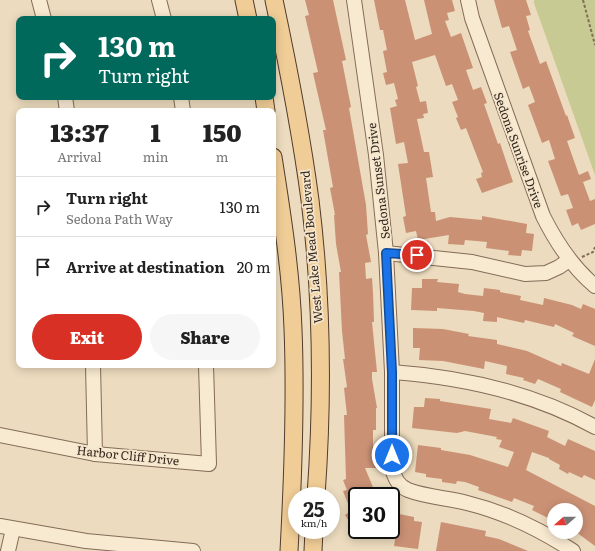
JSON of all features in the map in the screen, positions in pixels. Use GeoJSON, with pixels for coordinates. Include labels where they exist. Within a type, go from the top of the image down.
{"type":"FeatureCollection","features":[{"type":"Feature","properties":{"kind":"main road"},"geometry":{"type":"LineString","coordinates":[[244,0],[247,16]]}},
{"type":"Feature","properties":{"kind":"main road","name":"West Lake Mead Boulevard"},"geometry":{"type":"LineString","coordinates":[[274,0],[293,90],[311,208],[317,285],[321,427],[317,487]]}},
{"type":"Feature","properties":{"kind":"main road","name":"West Lake Mead Boulevard"},"geometry":{"type":"LineString","coordinates":[[276,180],[289,280],[293,328],[294,426],[289,551]]}},
{"type":"Feature","properties":{"kind":"main road"},"geometry":{"type":"LineString","coordinates":[[313,551],[314,539]]}},
{"type":"Feature","properties":{"kind":"street"},"geometry":{"type":"LineString","coordinates":[[39,0],[43,16]]}},
{"type":"Feature","properties":{"kind":"street"},"geometry":{"type":"LineString","coordinates":[[159,0],[163,16]]}},
{"type":"Feature","properties":{"kind":"street","name":"Sedona Sunset Drive"},"geometry":{"type":"LineString","coordinates":[[354,0],[376,155],[386,253],[392,372],[392,469],[397,482],[407,490],[468,503],[494,511],[543,533],[573,551]]}},
{"type":"Feature","properties":{"kind":"street","name":"Sedona Sunrise Drive"},"geometry":{"type":"LineString","coordinates":[[468,0],[472,18],[542,216],[571,262],[595,286]]}},
{"type":"Feature","properties":{"kind":"street"},"geometry":{"type":"LineString","coordinates":[[386,253],[472,262],[525,274],[546,273],[571,262]]}},
{"type":"Feature","properties":{"kind":"street"},"geometry":{"type":"LineString","coordinates":[[93,368],[95,454]]}},
{"type":"Feature","properties":{"kind":"street","name":"Harbor Cliff Drive"},"geometry":{"type":"LineString","coordinates":[[0,435],[95,454],[209,464],[206,368]]}},
{"type":"Feature","properties":{"kind":"street"},"geometry":{"type":"LineString","coordinates":[[392,372],[418,374],[479,384],[554,408],[595,427]]}},
{"type":"Feature","properties":{"kind":"street"},"geometry":{"type":"LineString","coordinates":[[8,551],[7,528],[101,547],[193,551]]}},
{"type":"Feature","properties":{"kind":"path"},"geometry":{"type":"LineString","coordinates":[[583,0],[595,45]]}},
{"type":"Feature","properties":{"kind":"path"},"geometry":{"type":"LineString","coordinates":[[571,262],[593,252],[595,247]]}},
{"type":"Feature","properties":{"kind":"green space"},"geometry":{"type":"Polygon","coordinates":[[[534,0],[595,0],[595,175],[534,3],[534,0]]]}},
{"type":"Feature","properties":{"kind":"building"},"geometry":{"type":"Polygon","coordinates":[[[305,0],[333,0],[346,60],[342,61],[351,107],[349,108],[366,205],[368,234],[366,235],[371,262],[365,263],[366,279],[372,278],[373,293],[374,322],[372,322],[377,372],[372,372],[372,379],[377,408],[376,430],[373,430],[373,453],[376,453],[376,468],[365,468],[373,487],[348,487],[348,504],[343,491],[347,490],[343,480],[346,479],[344,415],[347,415],[344,388],[347,387],[343,359],[345,359],[339,272],[341,272],[336,244],[335,215],[330,188],[333,187],[323,130],[326,130],[313,73],[318,72],[305,16],[309,15],[305,0]]]}},
{"type":"Feature","properties":{"kind":"building"},"geometry":{"type":"Polygon","coordinates":[[[374,0],[405,0],[415,40],[432,34],[424,0],[452,0],[455,11],[447,13],[449,20],[445,21],[451,37],[461,33],[473,68],[466,70],[473,90],[481,87],[487,103],[484,104],[498,144],[500,143],[513,182],[482,193],[476,179],[482,177],[481,173],[483,172],[466,128],[461,130],[456,118],[458,117],[452,102],[458,100],[452,84],[446,86],[435,55],[412,62],[420,102],[426,101],[428,113],[423,114],[424,118],[417,119],[424,152],[429,152],[433,177],[426,178],[431,212],[435,212],[436,221],[450,217],[482,220],[482,216],[527,224],[526,233],[534,234],[532,251],[522,250],[521,256],[508,255],[509,251],[486,248],[487,242],[465,240],[464,245],[448,244],[449,235],[418,240],[416,231],[406,233],[403,217],[406,216],[398,164],[408,163],[404,142],[396,144],[390,108],[397,106],[395,100],[398,99],[394,83],[386,85],[383,73],[387,72],[383,51],[387,50],[383,30],[380,30],[374,0]]]}},
{"type":"Feature","properties":{"kind":"building"},"geometry":{"type":"Polygon","coordinates":[[[494,0],[526,0],[531,15],[526,16],[530,30],[528,31],[540,64],[546,61],[566,116],[567,115],[575,138],[567,141],[579,175],[588,171],[591,179],[583,182],[590,201],[595,199],[595,224],[581,230],[578,223],[572,226],[566,210],[573,208],[568,194],[561,196],[548,161],[555,159],[549,140],[542,143],[528,105],[535,102],[529,86],[523,89],[510,52],[517,50],[509,26],[502,28],[494,0]]]}},
{"type":"Feature","properties":{"kind":"building"},"geometry":{"type":"Polygon","coordinates":[[[422,279],[438,279],[437,282],[459,284],[458,292],[465,294],[483,296],[484,288],[500,290],[500,292],[521,296],[520,300],[543,305],[544,298],[572,305],[581,309],[583,304],[595,309],[595,346],[572,336],[574,333],[555,324],[554,327],[525,320],[524,323],[497,317],[497,322],[483,321],[484,313],[474,311],[437,308],[437,311],[411,310],[412,288],[422,288],[422,279]]]}},
{"type":"Feature","properties":{"kind":"building"},"geometry":{"type":"Polygon","coordinates":[[[413,328],[443,329],[469,334],[468,336],[497,340],[497,344],[527,351],[561,366],[562,363],[589,374],[595,359],[595,400],[592,407],[560,392],[561,389],[538,379],[535,384],[523,380],[524,378],[506,374],[507,366],[485,361],[484,369],[443,361],[419,360],[420,348],[413,348],[413,328]]]}},
{"type":"Feature","properties":{"kind":"building"},"geometry":{"type":"Polygon","coordinates":[[[425,398],[440,399],[440,401],[491,409],[489,419],[511,423],[513,418],[549,431],[547,437],[565,446],[568,439],[595,451],[595,480],[584,475],[582,478],[569,472],[568,474],[559,469],[560,465],[549,458],[532,452],[526,470],[595,506],[595,546],[583,537],[583,503],[547,503],[547,518],[532,510],[534,506],[514,498],[512,502],[478,490],[479,487],[465,482],[457,481],[456,484],[442,482],[442,479],[426,477],[426,474],[415,472],[418,445],[441,448],[441,450],[470,455],[508,467],[514,452],[499,447],[502,440],[496,439],[497,437],[465,431],[457,433],[412,428],[414,407],[424,407],[425,398]]]}},
{"type":"Feature","properties":{"kind":"building"},"geometry":{"type":"Polygon","coordinates":[[[348,513],[348,520],[345,515],[348,513]]]}},
{"type":"Feature","properties":{"kind":"building"},"geometry":{"type":"Polygon","coordinates":[[[400,514],[414,517],[414,521],[422,522],[418,549],[394,546],[395,539],[400,539],[400,514]]]}},
{"type":"Feature","properties":{"kind":"building"},"geometry":{"type":"Polygon","coordinates":[[[441,522],[486,531],[485,536],[499,539],[528,551],[436,551],[441,522]]]}},
{"type":"Feature","properties":{"kind":"route"},"geometry":{"type":"LineString","coordinates":[[392,455],[392,372],[386,253],[417,255]]}}]}
